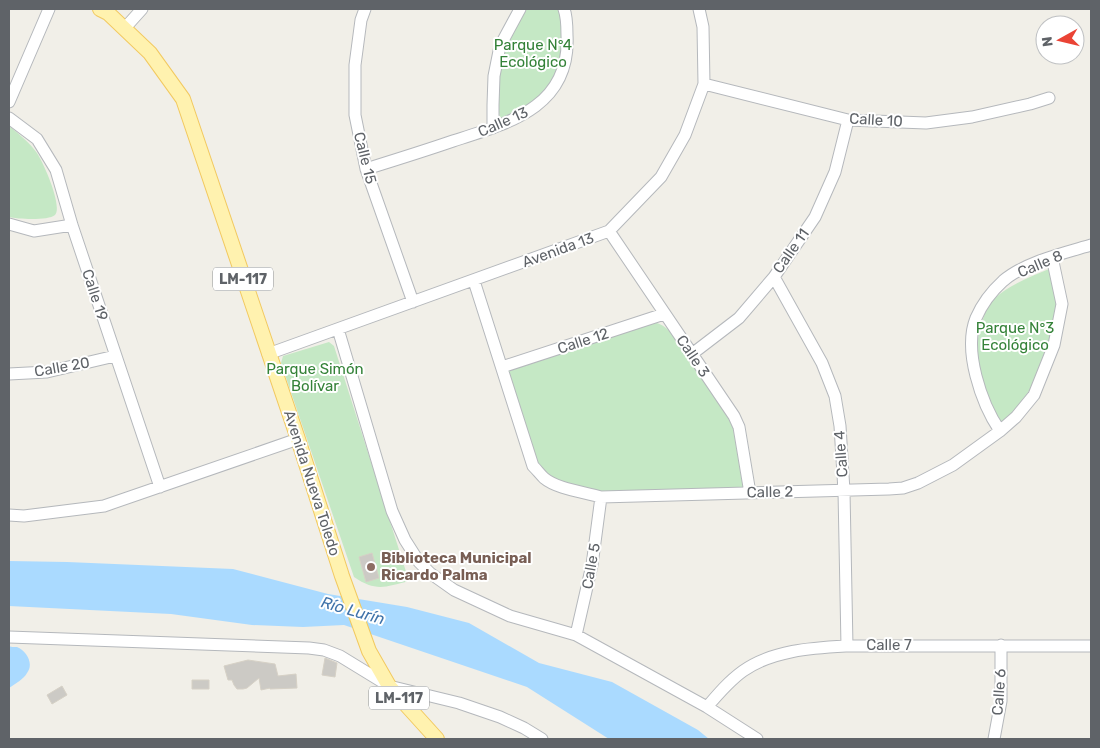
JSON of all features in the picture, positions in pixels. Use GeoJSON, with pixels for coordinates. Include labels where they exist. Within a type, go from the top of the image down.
{"type":"FeatureCollection","features":[{"type":"Feature","properties":{"kind":"main road","name":"Avenida Nueva Toledo"},"geometry":{"type":"LineString","coordinates":[[100,9],[108,13],[150,53],[183,99],[298,439],[342,576],[369,651],[389,686],[437,739]]}},
{"type":"Feature","properties":{"kind":"street"},"geometry":{"type":"LineString","coordinates":[[9,102],[49,9]]}},
{"type":"Feature","properties":{"kind":"street"},"geometry":{"type":"LineString","coordinates":[[124,29],[142,9]]}},
{"type":"Feature","properties":{"kind":"street","name":"Calle 15"},"geometry":{"type":"LineString","coordinates":[[364,9],[360,20],[355,65],[355,116],[366,169],[413,302]]}},
{"type":"Feature","properties":{"kind":"street"},"geometry":{"type":"LineString","coordinates":[[493,128],[494,76],[500,46],[520,9]]}},
{"type":"Feature","properties":{"kind":"street","name":"Calle 13"},"geometry":{"type":"LineString","coordinates":[[366,169],[493,128],[519,117],[548,96],[555,88],[567,59],[568,44],[564,9]]}},
{"type":"Feature","properties":{"kind":"street","name":"Avenida 13"},"geometry":{"type":"LineString","coordinates":[[268,354],[609,232],[661,177],[685,135],[704,84],[703,27],[699,9]]}},
{"type":"Feature","properties":{"kind":"street","name":"Calle 10"},"geometry":{"type":"LineString","coordinates":[[704,84],[848,120],[926,123],[972,117],[1049,98]]}},
{"type":"Feature","properties":{"kind":"street","name":"Calle 19"},"geometry":{"type":"LineString","coordinates":[[9,118],[37,139],[56,170],[72,225],[160,487]]}},
{"type":"Feature","properties":{"kind":"street","name":"Calle 11"},"geometry":{"type":"LineString","coordinates":[[692,354],[739,318],[774,277],[815,217],[836,172],[848,120]]}},
{"type":"Feature","properties":{"kind":"street"},"geometry":{"type":"LineString","coordinates":[[9,224],[34,231],[72,225]]}},
{"type":"Feature","properties":{"kind":"street","name":"Calle 3"},"geometry":{"type":"LineString","coordinates":[[609,232],[734,416],[739,427],[750,493]]}},
{"type":"Feature","properties":{"kind":"street","name":"Calle 8"},"geometry":{"type":"LineString","coordinates":[[1000,430],[988,411],[977,381],[971,344],[976,318],[987,299],[1004,281],[1024,268],[1091,245]]}},
{"type":"Feature","properties":{"kind":"street","name":"Calle 2"},"geometry":{"type":"LineString","coordinates":[[474,281],[534,466],[549,482],[601,497],[889,489],[903,488],[918,483],[953,465],[1016,417],[1034,395],[1054,344],[1062,304],[1052,257]]}},
{"type":"Feature","properties":{"kind":"street","name":"Calle 4"},"geometry":{"type":"LineString","coordinates":[[774,277],[822,363],[835,396],[840,426],[844,490],[847,646]]}},
{"type":"Feature","properties":{"kind":"street","name":"Calle 12"},"geometry":{"type":"LineString","coordinates":[[502,367],[664,314]]}},
{"type":"Feature","properties":{"kind":"street"},"geometry":{"type":"LineString","coordinates":[[338,329],[392,511],[405,540],[419,562],[430,573],[454,590],[510,616],[576,636],[707,707],[757,739]]}},
{"type":"Feature","properties":{"kind":"street","name":"Calle 20"},"geometry":{"type":"LineString","coordinates":[[9,374],[47,372],[115,356]]}},
{"type":"Feature","properties":{"kind":"street"},"geometry":{"type":"LineString","coordinates":[[9,515],[24,516],[104,506],[298,439]]}},
{"type":"Feature","properties":{"kind":"street","name":"Calle 5"},"geometry":{"type":"LineString","coordinates":[[576,636],[592,565],[601,497]]}},
{"type":"Feature","properties":{"kind":"street"},"geometry":{"type":"LineString","coordinates":[[9,636],[324,650],[340,656],[389,686],[459,703],[500,717],[542,739]]}},
{"type":"Feature","properties":{"kind":"street","name":"Calle 6"},"geometry":{"type":"LineString","coordinates":[[994,739],[1001,701],[1001,645]]}},
{"type":"Feature","properties":{"kind":"street","name":"Calle 7"},"geometry":{"type":"LineString","coordinates":[[707,707],[724,686],[743,670],[762,660],[792,651],[847,646],[1091,646]]}},
{"type":"Feature","properties":{"kind":"green space","name":"Parque N°4 Ecológico"},"geometry":{"type":"Polygon","coordinates":[[[527,9],[558,9],[561,13],[565,40],[561,62],[549,85],[534,103],[500,121],[497,94],[500,64],[506,42],[527,9]]]}},
{"type":"Feature","properties":{"kind":"green space"},"geometry":{"type":"Polygon","coordinates":[[[9,126],[31,145],[43,165],[56,203],[57,210],[55,215],[51,217],[32,219],[9,217],[9,126]]]}},
{"type":"Feature","properties":{"kind":"green space","name":"Parque N°3 Ecológico"},"geometry":{"type":"Polygon","coordinates":[[[1049,269],[1057,308],[1051,340],[1040,371],[1020,407],[1002,424],[989,399],[980,375],[977,350],[982,322],[990,303],[1001,293],[1021,281],[1049,269]]]}},
{"type":"Feature","properties":{"kind":"green space"},"geometry":{"type":"Polygon","coordinates":[[[651,322],[658,323],[672,334],[734,426],[747,490],[600,492],[559,483],[538,466],[507,371],[651,322]]]}},
{"type":"Feature","properties":{"kind":"green space","name":"Parque Simón Bolívar"},"geometry":{"type":"Polygon","coordinates":[[[329,342],[334,346],[409,581],[381,587],[368,585],[354,577],[281,363],[283,356],[329,342]]]}},
{"type":"Feature","properties":{"kind":"water","name":"Río Lurín"},"geometry":{"type":"Polygon","coordinates":[[[9,561],[233,569],[328,594],[407,607],[469,623],[539,663],[612,682],[698,730],[709,739],[609,739],[527,687],[344,625],[303,627],[252,625],[171,614],[9,606],[9,561]]]}},
{"type":"Feature","properties":{"kind":"water"},"geometry":{"type":"Polygon","coordinates":[[[9,646],[17,647],[24,651],[30,666],[24,677],[9,688],[9,646]]]}},
{"type":"Feature","properties":{"kind":"building"},"geometry":{"type":"Polygon","coordinates":[[[372,553],[379,578],[366,582],[359,557],[372,553]]]}},
{"type":"Feature","properties":{"kind":"building"},"geometry":{"type":"Polygon","coordinates":[[[325,658],[337,663],[335,677],[322,675],[325,658]]]}},
{"type":"Feature","properties":{"kind":"building"},"geometry":{"type":"Polygon","coordinates":[[[248,660],[275,664],[278,676],[296,674],[297,688],[261,690],[259,678],[247,688],[237,689],[232,680],[228,680],[224,666],[248,660]]]}},
{"type":"Feature","properties":{"kind":"building"},"geometry":{"type":"Polygon","coordinates":[[[192,680],[209,680],[209,689],[192,689],[192,680]]]}},
{"type":"Feature","properties":{"kind":"building"},"geometry":{"type":"Polygon","coordinates":[[[62,686],[67,695],[52,704],[47,695],[62,686]]]}},
{"type":"Feature","properties":{"kind":"place","name":"Biblioteca Municipal Ricardo Palma"},"geometry":{"type":"Point","coordinates":[371,567]}}]}
